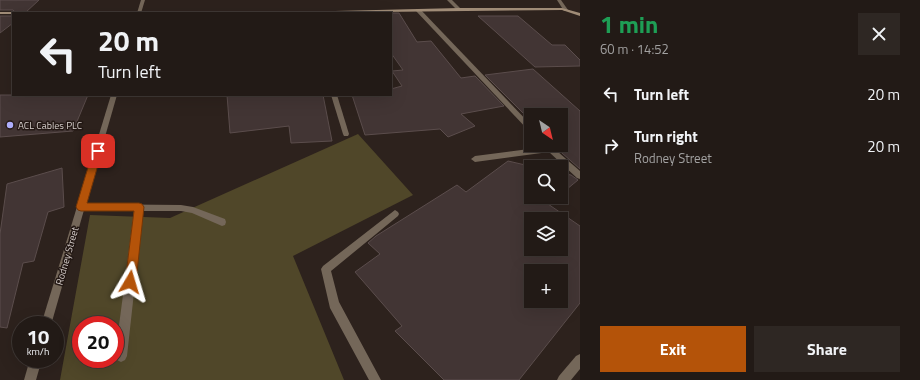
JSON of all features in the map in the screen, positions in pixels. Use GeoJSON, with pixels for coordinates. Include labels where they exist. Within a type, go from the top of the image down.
{"type":"FeatureCollection","features":[{"type":"Feature","properties":{"kind":"street"},"geometry":{"type":"LineString","coordinates":[[138,12],[143,0]]}},
{"type":"Feature","properties":{"kind":"street"},"geometry":{"type":"LineString","coordinates":[[449,0],[458,9]]}},
{"type":"Feature","properties":{"kind":"street"},"geometry":{"type":"LineString","coordinates":[[559,0],[566,10]]}},
{"type":"Feature","properties":{"kind":"street"},"geometry":{"type":"LineString","coordinates":[[346,12],[458,9],[566,10],[580,15]]}},
{"type":"Feature","properties":{"kind":"street"},"geometry":{"type":"LineString","coordinates":[[418,10],[524,122]]}},
{"type":"Feature","properties":{"kind":"street"},"geometry":{"type":"LineString","coordinates":[[0,13],[12,13]]}},
{"type":"Feature","properties":{"kind":"street","name":"Rodney Street"},"geometry":{"type":"LineString","coordinates":[[49,316],[114,96]]}},
{"type":"Feature","properties":{"kind":"street"},"geometry":{"type":"LineString","coordinates":[[334,96],[346,134]]}},
{"type":"Feature","properties":{"kind":"street"},"geometry":{"type":"LineString","coordinates":[[475,159],[524,151]]}},
{"type":"Feature","properties":{"kind":"street"},"geometry":{"type":"LineString","coordinates":[[554,152],[580,176]]}},
{"type":"Feature","properties":{"kind":"street"},"geometry":{"type":"LineString","coordinates":[[81,207],[139,207],[192,210],[222,222]]}},
{"type":"Feature","properties":{"kind":"street"},"geometry":{"type":"LineString","coordinates":[[124,331],[139,207]]}},
{"type":"Feature","properties":{"kind":"street"},"geometry":{"type":"LineString","coordinates":[[375,380],[334,304],[326,269],[395,214]]}},
{"type":"Feature","properties":{"kind":"street"},"geometry":{"type":"LineString","coordinates":[[563,380],[580,360]]}},
{"type":"Feature","properties":{"kind":"street"},"geometry":{"type":"LineString","coordinates":[[30,380],[33,368]]}},
{"type":"Feature","properties":{"kind":"shaded area"},"geometry":{"type":"Polygon","coordinates":[[[358,134],[413,195],[293,256],[344,380],[60,380],[62,368],[64,368],[64,358],[90,215],[170,218],[358,134]]]}},
{"type":"Feature","properties":{"kind":"building"},"geometry":{"type":"Polygon","coordinates":[[[0,0],[39,0],[26,12],[0,10],[0,0]]]}},
{"type":"Feature","properties":{"kind":"building"},"geometry":{"type":"Polygon","coordinates":[[[392,13],[399,13],[417,42],[431,41],[461,78],[475,76],[504,106],[461,114],[475,126],[448,137],[440,129],[365,135],[352,96],[392,96],[392,89],[402,86],[392,71],[403,70],[392,54],[392,13]]]}},
{"type":"Feature","properties":{"kind":"building"},"geometry":{"type":"Polygon","coordinates":[[[0,16],[12,16],[12,24],[0,33],[0,16]]]}},
{"type":"Feature","properties":{"kind":"building"},"geometry":{"type":"Polygon","coordinates":[[[478,16],[518,16],[552,45],[565,45],[580,60],[580,66],[535,67],[478,16]]]}},
{"type":"Feature","properties":{"kind":"building"},"geometry":{"type":"Polygon","coordinates":[[[533,69],[580,111],[580,169],[561,152],[568,152],[568,108],[524,108],[524,114],[485,75],[533,69]]]}},
{"type":"Feature","properties":{"kind":"building"},"geometry":{"type":"Polygon","coordinates":[[[0,95],[88,96],[73,131],[0,137],[0,95]]]}},
{"type":"Feature","properties":{"kind":"building"},"geometry":{"type":"Polygon","coordinates":[[[227,96],[323,96],[332,141],[291,143],[289,126],[230,133],[227,96]]]}},
{"type":"Feature","properties":{"kind":"building"},"geometry":{"type":"Polygon","coordinates":[[[508,161],[524,165],[524,204],[548,204],[560,212],[524,212],[524,256],[568,256],[568,218],[580,226],[580,303],[519,380],[444,380],[395,331],[402,326],[355,272],[380,254],[368,243],[376,236],[457,185],[466,192],[508,161]]]}},
{"type":"Feature","properties":{"kind":"building"},"geometry":{"type":"Polygon","coordinates":[[[62,168],[64,207],[48,212],[34,261],[23,263],[7,328],[0,327],[0,234],[7,184],[62,168]]]}},
{"type":"Feature","properties":{"kind":"building"},"geometry":{"type":"Polygon","coordinates":[[[568,174],[578,180],[568,188],[568,174]]]}},
{"type":"Feature","properties":{"kind":"place","name":"ACL Cables PLC"},"geometry":{"type":"Point","coordinates":[10,125]}},
{"type":"Feature","properties":{"kind":"route"},"geometry":{"type":"LineString","coordinates":[[98,151],[81,207],[139,207],[130,282]]}}]}
